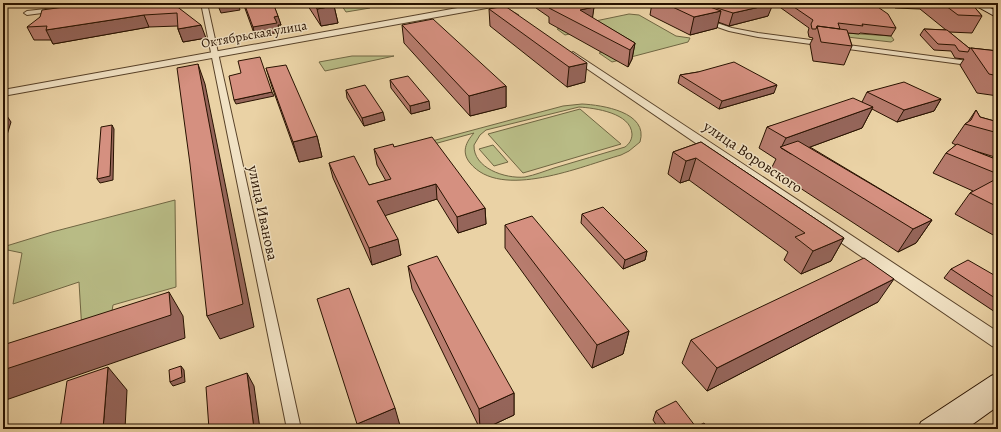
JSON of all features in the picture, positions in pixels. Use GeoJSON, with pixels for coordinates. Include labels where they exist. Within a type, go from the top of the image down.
{"type":"FeatureCollection","features":[{"type":"Feature","properties":{"kind":"main road"},"geometry":{"type":"LineString","coordinates":[[976,3],[998,15]]}},
{"type":"Feature","properties":{"kind":"main road"},"geometry":{"type":"LineString","coordinates":[[928,429],[998,382]]}},
{"type":"Feature","properties":{"kind":"main road"},"geometry":{"type":"LineString","coordinates":[[948,429],[998,394]]}},
{"type":"Feature","properties":{"kind":"street","name":"улица Иванова"},"geometry":{"type":"LineString","coordinates":[[204,3],[294,429]]}},
{"type":"Feature","properties":{"kind":"street"},"geometry":{"type":"LineString","coordinates":[[3,89],[498,4],[522,21]]}},
{"type":"Feature","properties":{"kind":"street"},"geometry":{"type":"LineString","coordinates":[[28,10],[59,10]]}},
{"type":"Feature","properties":{"kind":"street"},"geometry":{"type":"LineString","coordinates":[[701,19],[731,30],[758,35],[998,67]]}},
{"type":"Feature","properties":{"kind":"street","name":"улица Воровского"},"geometry":{"type":"LineString","coordinates":[[563,48],[998,341]]}},
{"type":"Feature","properties":{"kind":"street","name":"Октябрьская улица"},"geometry":{"type":"LineString","coordinates":[[3,93],[214,53]]}},
{"type":"Feature","properties":{"kind":"green space"},"geometry":{"type":"Polygon","coordinates":[[[351,3],[367,3],[370,8],[346,12],[342,6],[351,3]]]}},
{"type":"Feature","properties":{"kind":"green space"},"geometry":{"type":"Polygon","coordinates":[[[629,14],[639,15],[676,36],[690,38],[688,42],[612,62],[599,53],[617,48],[600,27],[565,35],[557,29],[629,14]]]}},
{"type":"Feature","properties":{"kind":"green space"},"geometry":{"type":"Polygon","coordinates":[[[845,33],[891,36],[894,40],[891,42],[847,37],[845,33]]]}},
{"type":"Feature","properties":{"kind":"green space"},"geometry":{"type":"Polygon","coordinates":[[[352,56],[394,56],[325,71],[319,62],[352,56]]]}},
{"type":"Feature","properties":{"kind":"green space"},"geometry":{"type":"Polygon","coordinates":[[[582,104],[601,106],[622,112],[631,117],[638,124],[641,132],[640,142],[629,151],[621,155],[564,172],[521,180],[501,179],[484,174],[470,163],[467,159],[465,151],[469,140],[474,133],[434,144],[432,141],[563,106],[582,104]],[[579,107],[486,130],[480,135],[474,145],[475,153],[484,166],[500,174],[525,177],[625,147],[629,143],[632,134],[626,121],[619,116],[603,110],[579,107]]]}},
{"type":"Feature","properties":{"kind":"green space"},"geometry":{"type":"Polygon","coordinates":[[[580,109],[621,144],[523,173],[488,134],[580,109]]]}},
{"type":"Feature","properties":{"kind":"green space"},"geometry":{"type":"Polygon","coordinates":[[[493,145],[508,162],[494,166],[479,149],[493,145]]]}},
{"type":"Feature","properties":{"kind":"green space"},"geometry":{"type":"Polygon","coordinates":[[[175,200],[176,287],[113,305],[110,323],[82,332],[79,282],[13,304],[22,253],[3,249],[3,247],[52,232],[175,200]]]}},
{"type":"Feature","properties":{"kind":"building"},"geometry":{"type":"Polygon","coordinates":[[[94,3],[174,3],[201,25],[178,29],[177,13],[144,15],[46,30],[47,26],[27,27],[40,17],[42,10],[94,3]]]}},
{"type":"Feature","properties":{"kind":"building"},"geometry":{"type":"Polygon","coordinates":[[[244,3],[273,3],[278,16],[274,17],[277,23],[253,27],[244,3]]]}},
{"type":"Feature","properties":{"kind":"building"},"geometry":{"type":"Polygon","coordinates":[[[313,3],[332,3],[334,6],[317,9],[313,3]]]}},
{"type":"Feature","properties":{"kind":"building"},"geometry":{"type":"Polygon","coordinates":[[[550,3],[588,3],[594,7],[580,10],[635,43],[630,50],[549,8],[556,7],[550,3]]]}},
{"type":"Feature","properties":{"kind":"building"},"geometry":{"type":"Polygon","coordinates":[[[664,3],[701,3],[721,11],[694,17],[664,3]]]}},
{"type":"Feature","properties":{"kind":"building"},"geometry":{"type":"Polygon","coordinates":[[[706,3],[771,3],[773,4],[733,13],[706,3]]]}},
{"type":"Feature","properties":{"kind":"building"},"geometry":{"type":"Polygon","coordinates":[[[788,3],[872,3],[888,14],[896,28],[838,23],[840,29],[817,26],[816,29],[812,29],[811,24],[813,20],[788,3]]]}},
{"type":"Feature","properties":{"kind":"building"},"geometry":{"type":"Polygon","coordinates":[[[942,3],[971,3],[982,16],[958,15],[942,3]]]}},
{"type":"Feature","properties":{"kind":"building"},"geometry":{"type":"Polygon","coordinates":[[[505,6],[587,63],[569,67],[489,9],[505,6]]]}},
{"type":"Feature","properties":{"kind":"building"},"geometry":{"type":"Polygon","coordinates":[[[433,19],[506,86],[469,96],[402,25],[433,19]]]}},
{"type":"Feature","properties":{"kind":"building"},"geometry":{"type":"Polygon","coordinates":[[[817,26],[847,30],[852,46],[821,42],[817,26]]]}},
{"type":"Feature","properties":{"kind":"building"},"geometry":{"type":"Polygon","coordinates":[[[924,29],[947,30],[970,48],[968,52],[959,51],[955,45],[938,44],[924,29]]]}},
{"type":"Feature","properties":{"kind":"building"},"geometry":{"type":"Polygon","coordinates":[[[971,48],[998,51],[998,76],[989,74],[971,48]]]}},
{"type":"Feature","properties":{"kind":"building"},"geometry":{"type":"Polygon","coordinates":[[[260,57],[272,92],[234,100],[229,76],[241,73],[238,61],[260,57]]]}},
{"type":"Feature","properties":{"kind":"building"},"geometry":{"type":"Polygon","coordinates":[[[734,62],[777,85],[722,101],[680,75],[698,72],[734,62]]]}},
{"type":"Feature","properties":{"kind":"building"},"geometry":{"type":"Polygon","coordinates":[[[198,64],[243,304],[207,316],[190,164],[177,68],[198,64]]]}},
{"type":"Feature","properties":{"kind":"building"},"geometry":{"type":"Polygon","coordinates":[[[286,65],[317,136],[293,142],[266,68],[286,65]]]}},
{"type":"Feature","properties":{"kind":"building"},"geometry":{"type":"Polygon","coordinates":[[[408,76],[429,101],[410,106],[390,80],[408,76]]]}},
{"type":"Feature","properties":{"kind":"building"},"geometry":{"type":"Polygon","coordinates":[[[904,82],[941,99],[904,110],[867,92],[904,82]]]}},
{"type":"Feature","properties":{"kind":"building"},"geometry":{"type":"Polygon","coordinates":[[[365,85],[383,112],[362,118],[346,90],[365,85]]]}},
{"type":"Feature","properties":{"kind":"building"},"geometry":{"type":"Polygon","coordinates":[[[853,98],[873,107],[786,138],[767,127],[853,98]]]}},
{"type":"Feature","properties":{"kind":"building"},"geometry":{"type":"Polygon","coordinates":[[[976,110],[980,117],[998,122],[998,133],[965,124],[971,120],[976,110]]]}},
{"type":"Feature","properties":{"kind":"building"},"geometry":{"type":"Polygon","coordinates":[[[112,125],[110,176],[97,179],[101,127],[112,125]]]}},
{"type":"Feature","properties":{"kind":"building"},"geometry":{"type":"Polygon","coordinates":[[[432,137],[485,208],[457,217],[436,184],[377,201],[398,239],[369,248],[329,163],[354,156],[369,185],[391,179],[374,149],[393,144],[394,147],[432,137]]]}},
{"type":"Feature","properties":{"kind":"building"},"geometry":{"type":"Polygon","coordinates":[[[798,141],[932,220],[913,229],[780,147],[798,141]]]}},
{"type":"Feature","properties":{"kind":"building"},"geometry":{"type":"Polygon","coordinates":[[[701,142],[844,238],[813,251],[795,237],[805,233],[696,158],[686,161],[673,152],[701,142]]]}},
{"type":"Feature","properties":{"kind":"building"},"geometry":{"type":"Polygon","coordinates":[[[957,144],[998,160],[998,174],[946,153],[957,144]]]}},
{"type":"Feature","properties":{"kind":"building"},"geometry":{"type":"Polygon","coordinates":[[[998,178],[998,207],[970,193],[998,178]]]}},
{"type":"Feature","properties":{"kind":"building"},"geometry":{"type":"Polygon","coordinates":[[[603,207],[647,251],[625,260],[582,214],[603,207]]]}},
{"type":"Feature","properties":{"kind":"building"},"geometry":{"type":"Polygon","coordinates":[[[532,216],[629,331],[597,345],[505,225],[532,216]]]}},
{"type":"Feature","properties":{"kind":"building"},"geometry":{"type":"Polygon","coordinates":[[[437,256],[514,393],[479,409],[408,266],[437,256]]]}},
{"type":"Feature","properties":{"kind":"building"},"geometry":{"type":"Polygon","coordinates":[[[864,258],[894,279],[717,368],[691,340],[864,258]]]}},
{"type":"Feature","properties":{"kind":"building"},"geometry":{"type":"Polygon","coordinates":[[[968,260],[994,275],[998,273],[998,300],[951,269],[968,260]]]}},
{"type":"Feature","properties":{"kind":"building"},"geometry":{"type":"Polygon","coordinates":[[[349,288],[395,408],[357,424],[317,299],[349,288]]]}},
{"type":"Feature","properties":{"kind":"building"},"geometry":{"type":"Polygon","coordinates":[[[169,292],[171,315],[3,370],[3,345],[169,292]]]}},
{"type":"Feature","properties":{"kind":"building"},"geometry":{"type":"Polygon","coordinates":[[[181,366],[182,377],[170,382],[169,370],[181,366]]]}},
{"type":"Feature","properties":{"kind":"building"},"geometry":{"type":"Polygon","coordinates":[[[108,367],[103,429],[60,429],[67,381],[108,367]]]}},
{"type":"Feature","properties":{"kind":"building"},"geometry":{"type":"Polygon","coordinates":[[[247,373],[254,429],[209,429],[206,387],[247,373]]]}},
{"type":"Feature","properties":{"kind":"building"},"geometry":{"type":"Polygon","coordinates":[[[676,401],[696,427],[704,423],[709,429],[680,429],[677,425],[669,429],[656,411],[676,401]]]}}]}
